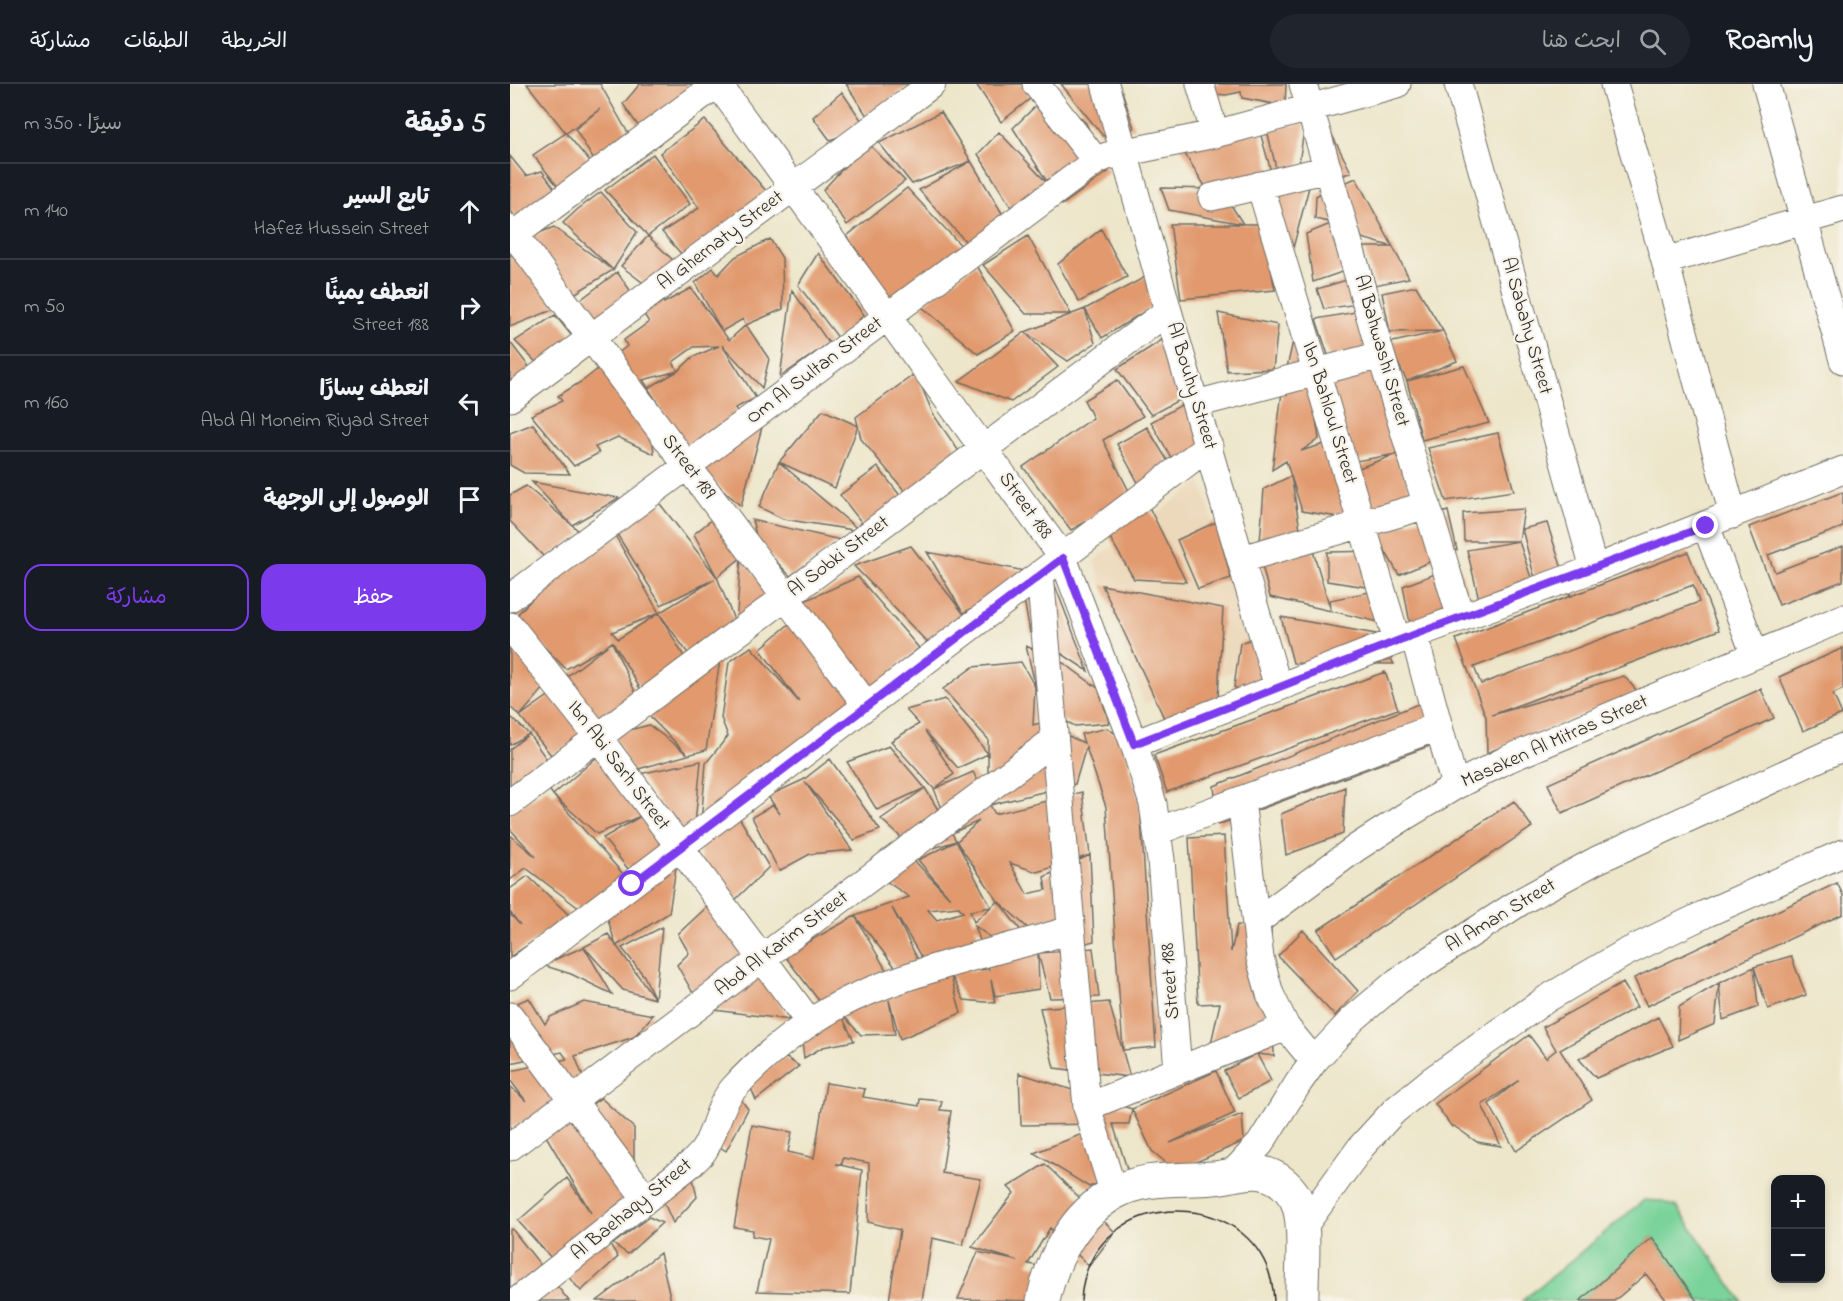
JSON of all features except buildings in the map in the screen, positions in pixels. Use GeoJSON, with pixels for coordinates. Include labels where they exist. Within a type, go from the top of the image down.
{"type":"FeatureCollection","features":[{"type":"Feature","properties":{"kind":"street","name":"Street 188"},"geometry":{"type":"LineString","coordinates":[[717,84],[1063,558],[1134,744],[1153,804],[1158,831],[1178,1070]]}},
{"type":"Feature","properties":{"kind":"street"},"geometry":{"type":"LineString","coordinates":[[511,234],[717,84]]}},
{"type":"Feature","properties":{"kind":"street","name":"Al Ghernaty Street"},"geometry":{"type":"LineString","coordinates":[[510,398],[932,84]]}},
{"type":"Feature","properties":{"kind":"street"},"geometry":{"type":"LineString","coordinates":[[1036,84],[1096,161]]}},
{"type":"Feature","properties":{"kind":"street","name":"Al Bouhy Street"},"geometry":{"type":"LineString","coordinates":[[1105,84],[1168,311],[1278,687]]}},
{"type":"Feature","properties":{"kind":"street"},"geometry":{"type":"LineString","coordinates":[[1200,84],[1215,134]]}},
{"type":"Feature","properties":{"kind":"street","name":"Om Al Sultan Street"},"geometry":{"type":"LineString","coordinates":[[510,598],[1096,161],[1107,156],[1215,134],[1307,96],[1397,84]]}},
{"type":"Feature","properties":{"kind":"street","name":"Al Sabahy Street"},"geometry":{"type":"LineString","coordinates":[[1458,84],[1594,569]]}},
{"type":"Feature","properties":{"kind":"street"},"geometry":{"type":"LineString","coordinates":[[1614,84],[1665,261],[1733,515]]}},
{"type":"Feature","properties":{"kind":"street"},"geometry":{"type":"LineString","coordinates":[[1766,84],[1843,360]]}},
{"type":"Feature","properties":{"kind":"street","name":"Al Bahwashi Street"},"geometry":{"type":"LineString","coordinates":[[1307,96],[1381,355],[1461,618]]}},
{"type":"Feature","properties":{"kind":"street"},"geometry":{"type":"LineString","coordinates":[[1212,197],[1328,169]]}},
{"type":"Feature","properties":{"kind":"street","name":"Ibn Bahloul Street"},"geometry":{"type":"LineString","coordinates":[[1260,185],[1362,524],[1439,726],[1455,786]]}},
{"type":"Feature","properties":{"kind":"street"},"geometry":{"type":"LineString","coordinates":[[1665,261],[1843,209]]}},
{"type":"Feature","properties":{"kind":"street","name":"Street 189"},"geometry":{"type":"LineString","coordinates":[[511,234],[867,706]]}},
{"type":"Feature","properties":{"kind":"street","name":"Al Sobki Street"},"geometry":{"type":"LineString","coordinates":[[510,803],[1168,311]]}},
{"type":"Feature","properties":{"kind":"street"},"geometry":{"type":"LineString","coordinates":[[1196,404],[1381,355]]}},
{"type":"Feature","properties":{"kind":"street"},"geometry":{"type":"LineString","coordinates":[[510,976],[1209,446]]}},
{"type":"Feature","properties":{"kind":"street"},"geometry":{"type":"LineString","coordinates":[[1134,744],[1406,638],[1706,526],[1843,470]]}},
{"type":"Feature","properties":{"kind":"street"},"geometry":{"type":"LineString","coordinates":[[1242,559],[1427,505]]}},
{"type":"Feature","properties":{"kind":"street"},"geometry":{"type":"LineString","coordinates":[[1706,526],[1755,655]]}},
{"type":"Feature","properties":{"kind":"street"},"geometry":{"type":"LineString","coordinates":[[1040,574],[1087,1107],[1114,1194]]}},
{"type":"Feature","properties":{"kind":"street","name":"Masaken Al Mitras Street"},"geometry":{"type":"LineString","coordinates":[[1256,922],[1356,848],[1455,786],[1508,759],[1843,618]]}},
{"type":"Feature","properties":{"kind":"street","name":"Ibn Abi Sarh Street"},"geometry":{"type":"LineString","coordinates":[[510,626],[597,737],[810,1023]]}},
{"type":"Feature","properties":{"kind":"street"},"geometry":{"type":"LineString","coordinates":[[1158,831],[1439,726]]}},
{"type":"Feature","properties":{"kind":"street","name":"Abd Al Karim Street"},"geometry":{"type":"LineString","coordinates":[[510,1147],[1054,740]]}},
{"type":"Feature","properties":{"kind":"street","name":"Al Aman Street"},"geometry":{"type":"LineString","coordinates":[[1230,1176],[1260,1144],[1314,1061],[1353,1018],[1398,981],[1520,902],[1597,860],[1843,747]]}},
{"type":"Feature","properties":{"kind":"street"},"geometry":{"type":"LineString","coordinates":[[1241,800],[1260,958],[1270,994],[1286,1027],[1314,1061]]}},
{"type":"Feature","properties":{"kind":"street"},"geometry":{"type":"LineString","coordinates":[[1303,1227],[1361,1147],[1394,1111],[1432,1080],[1539,1005],[1625,953],[1705,914],[1843,853]]}},
{"type":"Feature","properties":{"kind":"street","name":"Al Baehaqy Street"},"geometry":{"type":"LineString","coordinates":[[517,1301],[692,1164],[703,1151],[732,1090],[778,1048],[810,1023],[851,999],[885,985],[1071,930]]}},
{"type":"Feature","properties":{"kind":"street"},"geometry":{"type":"LineString","coordinates":[[510,1016],[646,1199]]}},
{"type":"Feature","properties":{"kind":"street"},"geometry":{"type":"LineString","coordinates":[[1087,1107],[1286,1027]]}},
{"type":"Feature","properties":{"kind":"street"},"geometry":{"type":"LineString","coordinates":[[1043,1301],[1055,1260],[1066,1240],[1088,1215],[1114,1194],[1152,1181],[1230,1176],[1254,1172],[1265,1174],[1281,1182],[1294,1195],[1299,1205],[1303,1227],[1302,1301]]}},
{"type":"Feature","properties":{"kind":"shaded area"},"geometry":{"type":"Polygon","coordinates":[[[1201,481],[1256,663],[1144,704],[1094,561],[1201,481]]]}},
{"type":"Feature","properties":{"kind":"green space"},"geometry":{"type":"Polygon","coordinates":[[[1644,1200],[1660,1201],[1677,1207],[1742,1301],[1697,1301],[1652,1237],[1580,1301],[1522,1301],[1644,1200]]]}},
{"type":"Feature","properties":{"kind":"tram line"},"geometry":{"type":"LineString","coordinates":[[1081,1301],[1091,1261],[1113,1233],[1143,1216],[1178,1211],[1212,1217],[1243,1234],[1265,1262],[1274,1301]]}},
{"type":"Feature","properties":{"kind":"route"},"geometry":{"type":"LineString","coordinates":[[632,884],[1063,558],[1134,744],[1397,641],[1706,526]]}}]}
